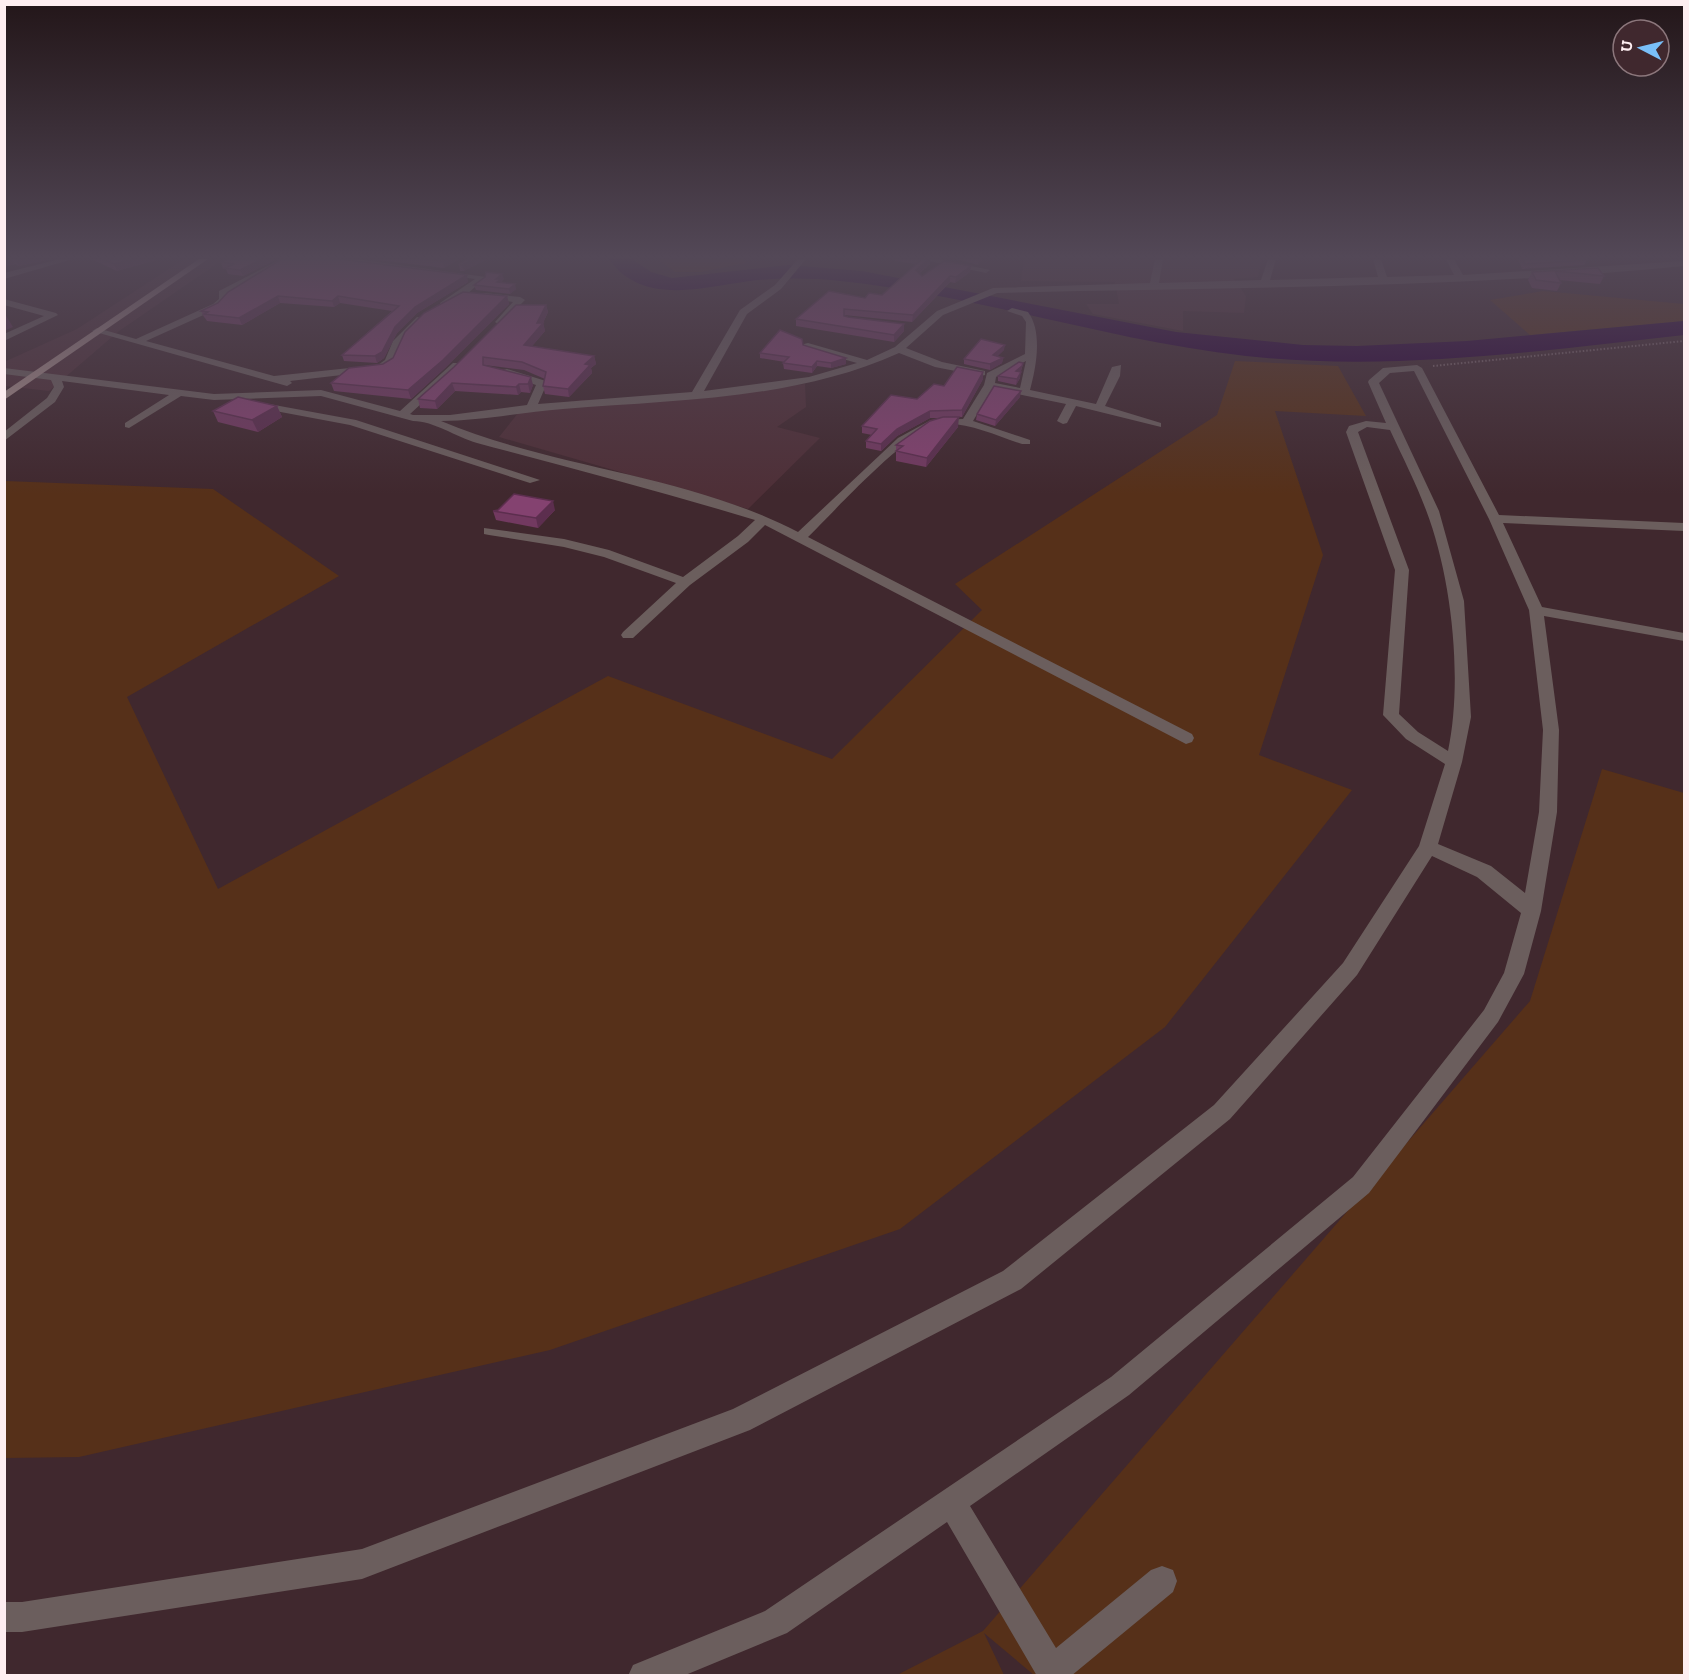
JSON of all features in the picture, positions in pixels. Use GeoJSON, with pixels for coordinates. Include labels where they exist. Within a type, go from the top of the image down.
{"type":"FeatureCollection","features":[{"type":"Feature","properties":{"kind":"main road"},"geometry":{"type":"LineString","coordinates":[[4,397],[33,374],[87,337]]}},
{"type":"Feature","properties":{"kind":"street"},"geometry":{"type":"LineString","coordinates":[[124,337],[402,415],[426,419],[541,469]]}},
{"type":"Feature","properties":{"kind":"street"},"geometry":{"type":"LineString","coordinates":[[139,341],[147,337]]}},
{"type":"Feature","properties":{"kind":"street"},"geometry":{"type":"LineString","coordinates":[[276,379],[381,368],[390,362],[402,337]]}},
{"type":"Feature","properties":{"kind":"street"},"geometry":{"type":"LineString","coordinates":[[696,395],[729,337]]}},
{"type":"Feature","properties":{"kind":"street"},"geometry":{"type":"LineString","coordinates":[[426,419],[777,386],[868,363],[899,349],[908,337]]}},
{"type":"Feature","properties":{"kind":"street"},"geometry":{"type":"LineString","coordinates":[[1024,393],[1032,365],[1031,337]]}},
{"type":"Feature","properties":{"kind":"street"},"geometry":{"type":"LineString","coordinates":[[808,346],[868,363]]}},
{"type":"Feature","properties":{"kind":"street"},"geometry":{"type":"LineString","coordinates":[[899,349],[939,365],[1024,393],[1099,408],[1157,425]]}},
{"type":"Feature","properties":{"kind":"street"},"geometry":{"type":"LineString","coordinates":[[966,424],[990,380],[1030,355]]}},
{"type":"Feature","properties":{"kind":"street"},"geometry":{"type":"LineString","coordinates":[[402,415],[466,357]]}},
{"type":"Feature","properties":{"kind":"street"},"geometry":{"type":"LineString","coordinates":[[1099,408],[1116,376],[1117,367]]}},
{"type":"Feature","properties":{"kind":"street"},"geometry":{"type":"LineString","coordinates":[[4,1617],[22,1617],[362,1564],[740,1420],[1012,1280],[1222,1112],[1350,969],[1428,848],[1454,762],[1463,717],[1457,601],[1433,511],[1373,382],[1387,370],[1417,368],[1495,519],[1536,610],[1551,730],[1548,812],[1531,911],[1514,974],[1491,1016],[1361,1185],[1120,1386],[776,1622],[644,1676]]}},
{"type":"Feature","properties":{"kind":"street"},"geometry":{"type":"LineString","coordinates":[[500,370],[542,383],[531,408]]}},
{"type":"Feature","properties":{"kind":"street"},"geometry":{"type":"LineString","coordinates":[[4,371],[225,398],[352,422],[541,469],[687,495],[801,536],[1186,738]]}},
{"type":"Feature","properties":{"kind":"street"},"geometry":{"type":"LineString","coordinates":[[4,438],[51,400],[59,387],[56,378]]}},
{"type":"Feature","properties":{"kind":"street"},"geometry":{"type":"LineString","coordinates":[[129,424],[179,393]]}},
{"type":"Feature","properties":{"kind":"street"},"geometry":{"type":"LineString","coordinates":[[225,398],[321,393]]}},
{"type":"Feature","properties":{"kind":"street"},"geometry":{"type":"LineString","coordinates":[[1063,421],[1072,404]]}},
{"type":"Feature","properties":{"kind":"street"},"geometry":{"type":"LineString","coordinates":[[801,536],[902,440],[921,428],[940,421],[966,424],[1026,442]]}},
{"type":"Feature","properties":{"kind":"street"},"geometry":{"type":"LineString","coordinates":[[1394,427],[1359,424],[1353,428],[1352,432],[1402,570],[1391,715],[1418,741],[1454,762]]}},
{"type":"Feature","properties":{"kind":"street"},"geometry":{"type":"LineString","coordinates":[[518,494],[541,469]]}},
{"type":"Feature","properties":{"kind":"street"},"geometry":{"type":"LineString","coordinates":[[1495,519],[1684,527]]}},
{"type":"Feature","properties":{"kind":"street"},"geometry":{"type":"LineString","coordinates":[[628,635],[685,582],[743,539],[761,522]]}},
{"type":"Feature","properties":{"kind":"street"},"geometry":{"type":"LineString","coordinates":[[489,531],[564,543],[609,554],[685,582]]}},
{"type":"Feature","properties":{"kind":"street"},"geometry":{"type":"LineString","coordinates":[[1536,610],[1684,637]]}},
{"type":"Feature","properties":{"kind":"street"},"geometry":{"type":"LineString","coordinates":[[1428,848],[1476,866],[1503,882],[1531,911]]}},
{"type":"Feature","properties":{"kind":"street"},"geometry":{"type":"LineString","coordinates":[[952,1502],[1052,1671],[1162,1581]]}},
{"type":"Feature","properties":{"kind":"path"},"geometry":{"type":"LineString","coordinates":[[1417,368],[1684,341]]}},
{"type":"Feature","properties":{"kind":"shaded area"},"geometry":{"type":"Polygon","coordinates":[[[58,337],[112,337],[49,391],[5,386],[4,362],[58,337]]]}},
{"type":"Feature","properties":{"kind":"shaded area"},"geometry":{"type":"Polygon","coordinates":[[[1235,361],[1338,366],[1366,416],[1275,411],[1323,555],[1259,755],[1352,790],[1165,1027],[900,1229],[550,1350],[79,1457],[5,1458],[5,481],[213,489],[339,576],[127,697],[218,889],[608,676],[832,759],[982,610],[955,584],[1217,415],[1235,361]]]}},
{"type":"Feature","properties":{"kind":"shaded area"},"geometry":{"type":"Polygon","coordinates":[[[805,384],[806,407],[777,427],[820,438],[748,509],[499,437],[522,408],[582,400],[676,398],[805,384]]]}},
{"type":"Feature","properties":{"kind":"shaded area"},"geometry":{"type":"Polygon","coordinates":[[[1602,769],[1684,793],[1684,1675],[1034,1675],[984,1633],[1004,1675],[895,1676],[983,1631],[1530,1001],[1602,769]]]}},
{"type":"Feature","properties":{"kind":"building"},"geometry":{"type":"Polygon","coordinates":[[[362,337],[390,337],[382,352],[375,356],[342,355],[362,337]]]}},
{"type":"Feature","properties":{"kind":"building"},"geometry":{"type":"Polygon","coordinates":[[[403,337],[466,337],[408,390],[331,383],[349,368],[383,364],[393,358],[403,337]]]}},
{"type":"Feature","properties":{"kind":"building"},"geometry":{"type":"Polygon","coordinates":[[[484,337],[531,337],[524,345],[594,356],[585,364],[590,365],[568,389],[543,386],[546,372],[522,362],[483,357],[483,365],[531,377],[528,384],[519,384],[516,387],[452,383],[435,401],[418,399],[484,337]]]}},
{"type":"Feature","properties":{"kind":"building"},"geometry":{"type":"Polygon","coordinates":[[[774,337],[798,337],[802,339],[803,345],[846,358],[831,363],[817,361],[812,367],[783,363],[789,357],[760,353],[774,337]]]}},
{"type":"Feature","properties":{"kind":"building"},"geometry":{"type":"Polygon","coordinates":[[[981,339],[1005,345],[993,355],[1003,358],[990,364],[964,359],[981,339]]]}},
{"type":"Feature","properties":{"kind":"building"},"geometry":{"type":"Polygon","coordinates":[[[1019,362],[1023,363],[1016,371],[1021,372],[1017,379],[998,376],[1019,362]]]}},
{"type":"Feature","properties":{"kind":"building"},"geometry":{"type":"Polygon","coordinates":[[[957,367],[983,372],[962,410],[930,411],[897,429],[881,444],[866,441],[877,429],[862,426],[891,395],[917,399],[934,384],[944,386],[957,367]]]}},
{"type":"Feature","properties":{"kind":"building"},"geometry":{"type":"Polygon","coordinates":[[[994,386],[1021,391],[996,420],[977,414],[994,386]]]}},
{"type":"Feature","properties":{"kind":"building"},"geometry":{"type":"Polygon","coordinates":[[[238,397],[277,406],[252,420],[213,411],[238,397]]]}},
{"type":"Feature","properties":{"kind":"building"},"geometry":{"type":"Polygon","coordinates":[[[943,417],[959,417],[927,458],[896,451],[903,446],[896,445],[930,421],[943,417]]]}},
{"type":"Feature","properties":{"kind":"building"},"geometry":{"type":"Polygon","coordinates":[[[514,494],[553,501],[536,518],[493,511],[498,510],[514,494]]]}},
{"type":"Feature","properties":{"kind":"waterway"},"geometry":{"type":"LineString","coordinates":[[1168,337],[1249,349],[1357,354],[1467,349],[1589,337]]}}]}
